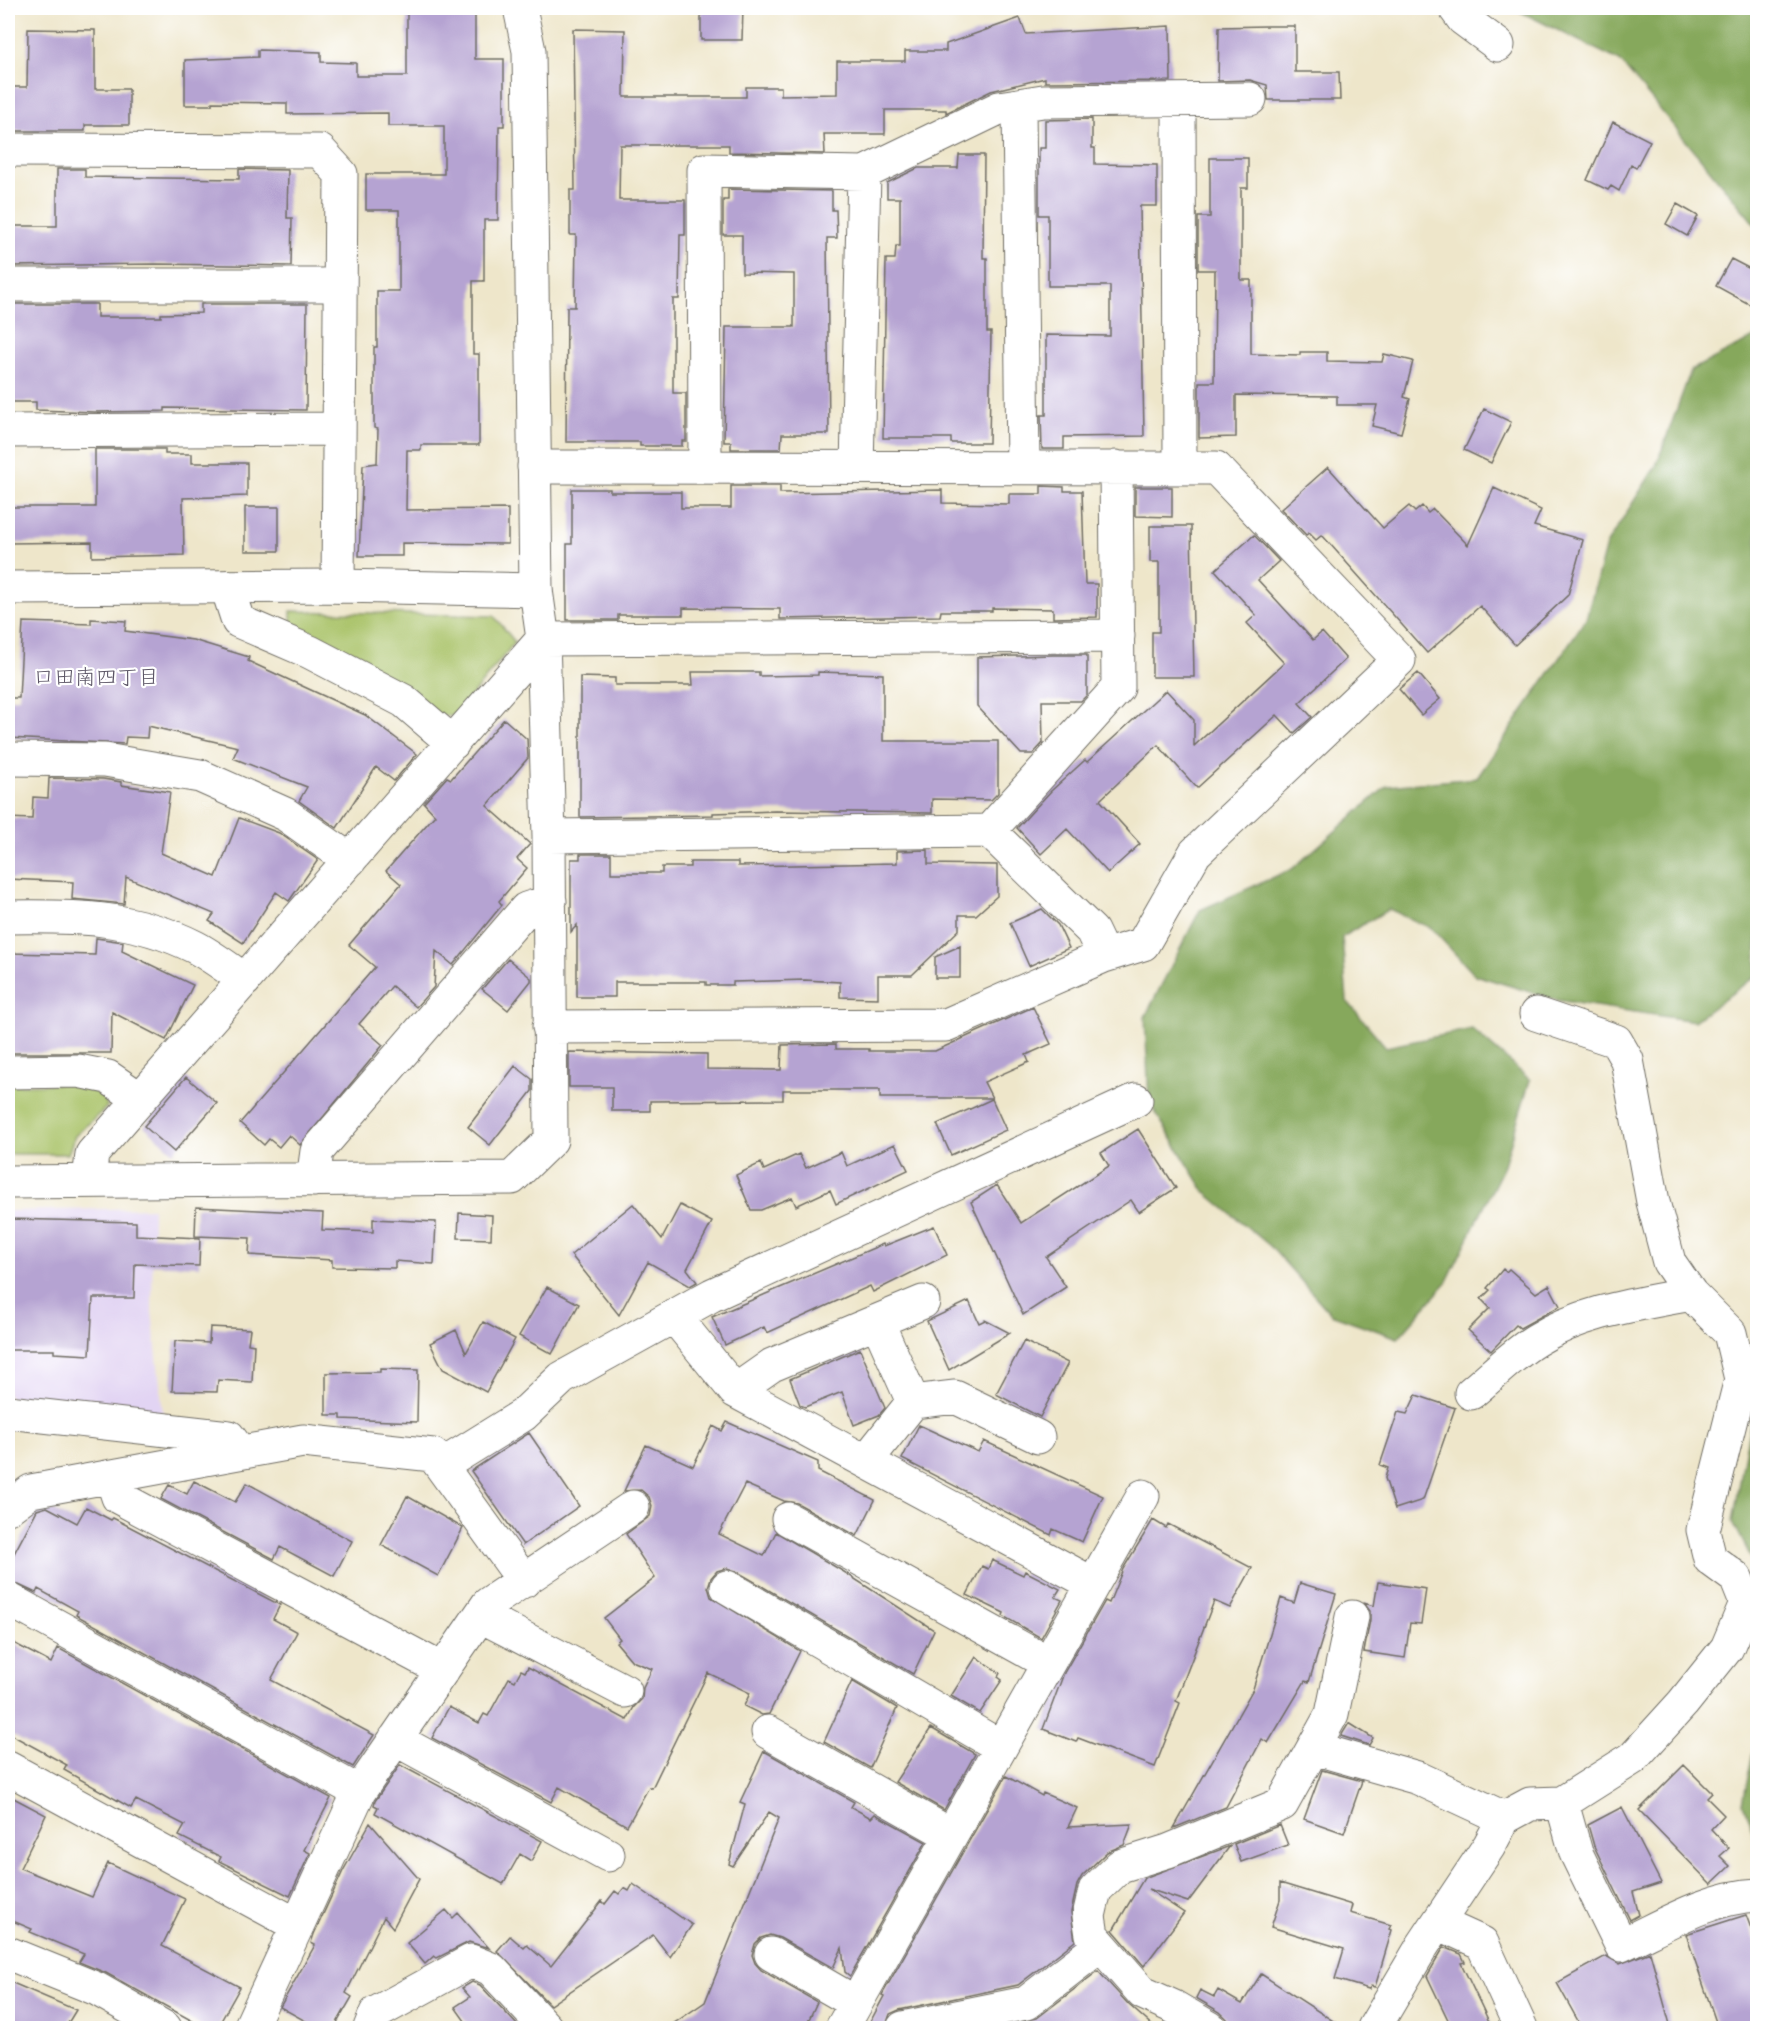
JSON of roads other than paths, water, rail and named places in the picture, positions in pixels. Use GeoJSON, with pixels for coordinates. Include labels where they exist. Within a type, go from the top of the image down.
{"type":"FeatureCollection","features":[{"type":"Feature","properties":{"kind":"street"},"geometry":{"type":"LineString","coordinates":[[8,1182],[512,1178],[551,1140],[549,836],[543,639],[536,590],[529,51],[520,8]]}},
{"type":"Feature","properties":{"kind":"street"},"geometry":{"type":"LineString","coordinates":[[1455,8],[1463,19],[1498,45]]}},
{"type":"Feature","properties":{"kind":"street"},"geometry":{"type":"LineString","coordinates":[[705,467],[704,170],[864,173],[999,108],[1043,101],[1250,99]]}},
{"type":"Feature","properties":{"kind":"street"},"geometry":{"type":"LineString","coordinates":[[1179,100],[1180,468]]}},
{"type":"Feature","properties":{"kind":"street"},"geometry":{"type":"LineString","coordinates":[[1019,105],[1023,467]]}},
{"type":"Feature","properties":{"kind":"street"},"geometry":{"type":"LineString","coordinates":[[8,150],[320,151],[342,174],[338,586]]}},
{"type":"Feature","properties":{"kind":"street"},"geometry":{"type":"LineString","coordinates":[[856,467],[864,173]]}},
{"type":"Feature","properties":{"kind":"street"},"geometry":{"type":"LineString","coordinates":[[8,285],[340,285]]}},
{"type":"Feature","properties":{"kind":"street"},"geometry":{"type":"LineString","coordinates":[[8,431],[339,429]]}},
{"type":"Feature","properties":{"kind":"street"},"geometry":{"type":"LineString","coordinates":[[534,467],[1216,468],[1399,660],[1195,853],[1143,944],[1104,956],[946,1025],[549,1027]]}},
{"type":"Feature","properties":{"kind":"street"},"geometry":{"type":"LineString","coordinates":[[989,831],[1118,688],[1116,467]]}},
{"type":"Feature","properties":{"kind":"street"},"geometry":{"type":"LineString","coordinates":[[8,588],[338,586],[536,590]]}},
{"type":"Feature","properties":{"kind":"street"},"geometry":{"type":"LineString","coordinates":[[227,587],[238,621],[310,652],[404,701],[453,743]]}},
{"type":"Feature","properties":{"kind":"street"},"geometry":{"type":"LineString","coordinates":[[89,1181],[92,1154],[543,639],[1118,636]]}},
{"type":"Feature","properties":{"kind":"street"},"geometry":{"type":"LineString","coordinates":[[8,759],[105,760],[201,776],[285,814],[350,860]]}},
{"type":"Feature","properties":{"kind":"street"},"geometry":{"type":"LineString","coordinates":[[549,836],[989,831],[1092,931],[1104,956]]}},
{"type":"Feature","properties":{"kind":"street"},"geometry":{"type":"LineString","coordinates":[[313,1180],[317,1151],[526,909],[550,901]]}},
{"type":"Feature","properties":{"kind":"street"},"geometry":{"type":"LineString","coordinates":[[8,916],[86,916],[141,926],[195,947],[245,980]]}},
{"type":"Feature","properties":{"kind":"street"},"geometry":{"type":"LineString","coordinates":[[1374,2028],[1438,1923],[1489,1846],[1504,1818],[1530,1804],[1562,1803],[1633,1758],[1669,1719],[1727,1648],[1746,1603],[1736,1578],[1710,1559],[1703,1530],[1741,1378],[1730,1333],[1691,1294],[1669,1262],[1653,1202],[1627,1060],[1616,1041],[1536,1014]]}},
{"type":"Feature","properties":{"kind":"street"},"geometry":{"type":"LineString","coordinates":[[8,1072],[78,1071],[108,1077],[140,1098]]}},
{"type":"Feature","properties":{"kind":"street"},"geometry":{"type":"LineString","coordinates":[[441,1466],[524,1415],[562,1378],[723,1290],[1136,1100]]}},
{"type":"Feature","properties":{"kind":"street"},"geometry":{"type":"LineString","coordinates":[[1471,1393],[1535,1341],[1573,1321],[1620,1308],[1691,1294]]}},
{"type":"Feature","properties":{"kind":"street"},"geometry":{"type":"LineString","coordinates":[[735,1390],[772,1365],[923,1302]]}},
{"type":"Feature","properties":{"kind":"street"},"geometry":{"type":"LineString","coordinates":[[675,1316],[735,1390],[1093,1584]]}},
{"type":"Feature","properties":{"kind":"street"},"geometry":{"type":"LineString","coordinates":[[877,1321],[913,1402]]}},
{"type":"Feature","properties":{"kind":"street"},"geometry":{"type":"LineString","coordinates":[[866,1461],[913,1402],[955,1397],[1038,1437]]}},
{"type":"Feature","properties":{"kind":"street"},"geometry":{"type":"LineString","coordinates":[[8,1412],[229,1437],[240,1452]]}},
{"type":"Feature","properties":{"kind":"street"},"geometry":{"type":"LineString","coordinates":[[8,1508],[31,1491],[303,1441],[433,1455],[524,1581]]}},
{"type":"Feature","properties":{"kind":"street"},"geometry":{"type":"LineString","coordinates":[[111,1476],[118,1497],[443,1670]]}},
{"type":"Feature","properties":{"kind":"street"},"geometry":{"type":"LineString","coordinates":[[771,1954],[849,2016],[1143,1496]]}},
{"type":"Feature","properties":{"kind":"street"},"geometry":{"type":"LineString","coordinates":[[250,2028],[359,1792],[488,1604],[633,1507]]}},
{"type":"Feature","properties":{"kind":"street"},"geometry":{"type":"LineString","coordinates":[[788,1519],[1048,1663]]}},
{"type":"Feature","properties":{"kind":"street"},"geometry":{"type":"LineString","coordinates":[[726,1587],[1001,1747]]}},
{"type":"Feature","properties":{"kind":"street"},"geometry":{"type":"LineString","coordinates":[[8,1599],[359,1792]]}},
{"type":"Feature","properties":{"kind":"street"},"geometry":{"type":"LineString","coordinates":[[481,1616],[625,1691]]}},
{"type":"Feature","properties":{"kind":"street"},"geometry":{"type":"LineString","coordinates":[[1210,2028],[1174,2007],[1143,1993],[1092,1935],[1089,1916],[1095,1890],[1120,1866],[1168,1851],[1282,1803],[1332,1714],[1352,1617]]}},
{"type":"Feature","properties":{"kind":"street"},"geometry":{"type":"LineString","coordinates":[[768,1732],[951,1835]]}},
{"type":"Feature","properties":{"kind":"street"},"geometry":{"type":"LineString","coordinates":[[395,1738],[608,1855]]}},
{"type":"Feature","properties":{"kind":"street"},"geometry":{"type":"LineString","coordinates":[[1313,1748],[1418,1778],[1504,1818]]}},
{"type":"Feature","properties":{"kind":"street"},"geometry":{"type":"LineString","coordinates":[[8,1768],[297,1925]]}},
{"type":"Feature","properties":{"kind":"street"},"geometry":{"type":"LineString","coordinates":[[1562,1803],[1576,1853],[1621,1945],[1702,1907],[1740,1896],[1758,1896]]}},
{"type":"Feature","properties":{"kind":"street"},"geometry":{"type":"LineString","coordinates":[[1438,1923],[1482,1943],[1521,2028]]}},
{"type":"Feature","properties":{"kind":"street"},"geometry":{"type":"LineString","coordinates":[[903,2028],[1026,2003],[1101,1945]]}},
{"type":"Feature","properties":{"kind":"street"},"geometry":{"type":"LineString","coordinates":[[8,1953],[97,1989],[165,2028]]}},
{"type":"Feature","properties":{"kind":"street"},"geometry":{"type":"LineString","coordinates":[[370,2028],[376,2013],[471,1961],[491,1969],[546,2028]]}},
{"type":"Feature","properties":{"kind":"district","name":"口田南四丁目"},"geometry":{"type":"Point","coordinates":[96,680]}}]}
